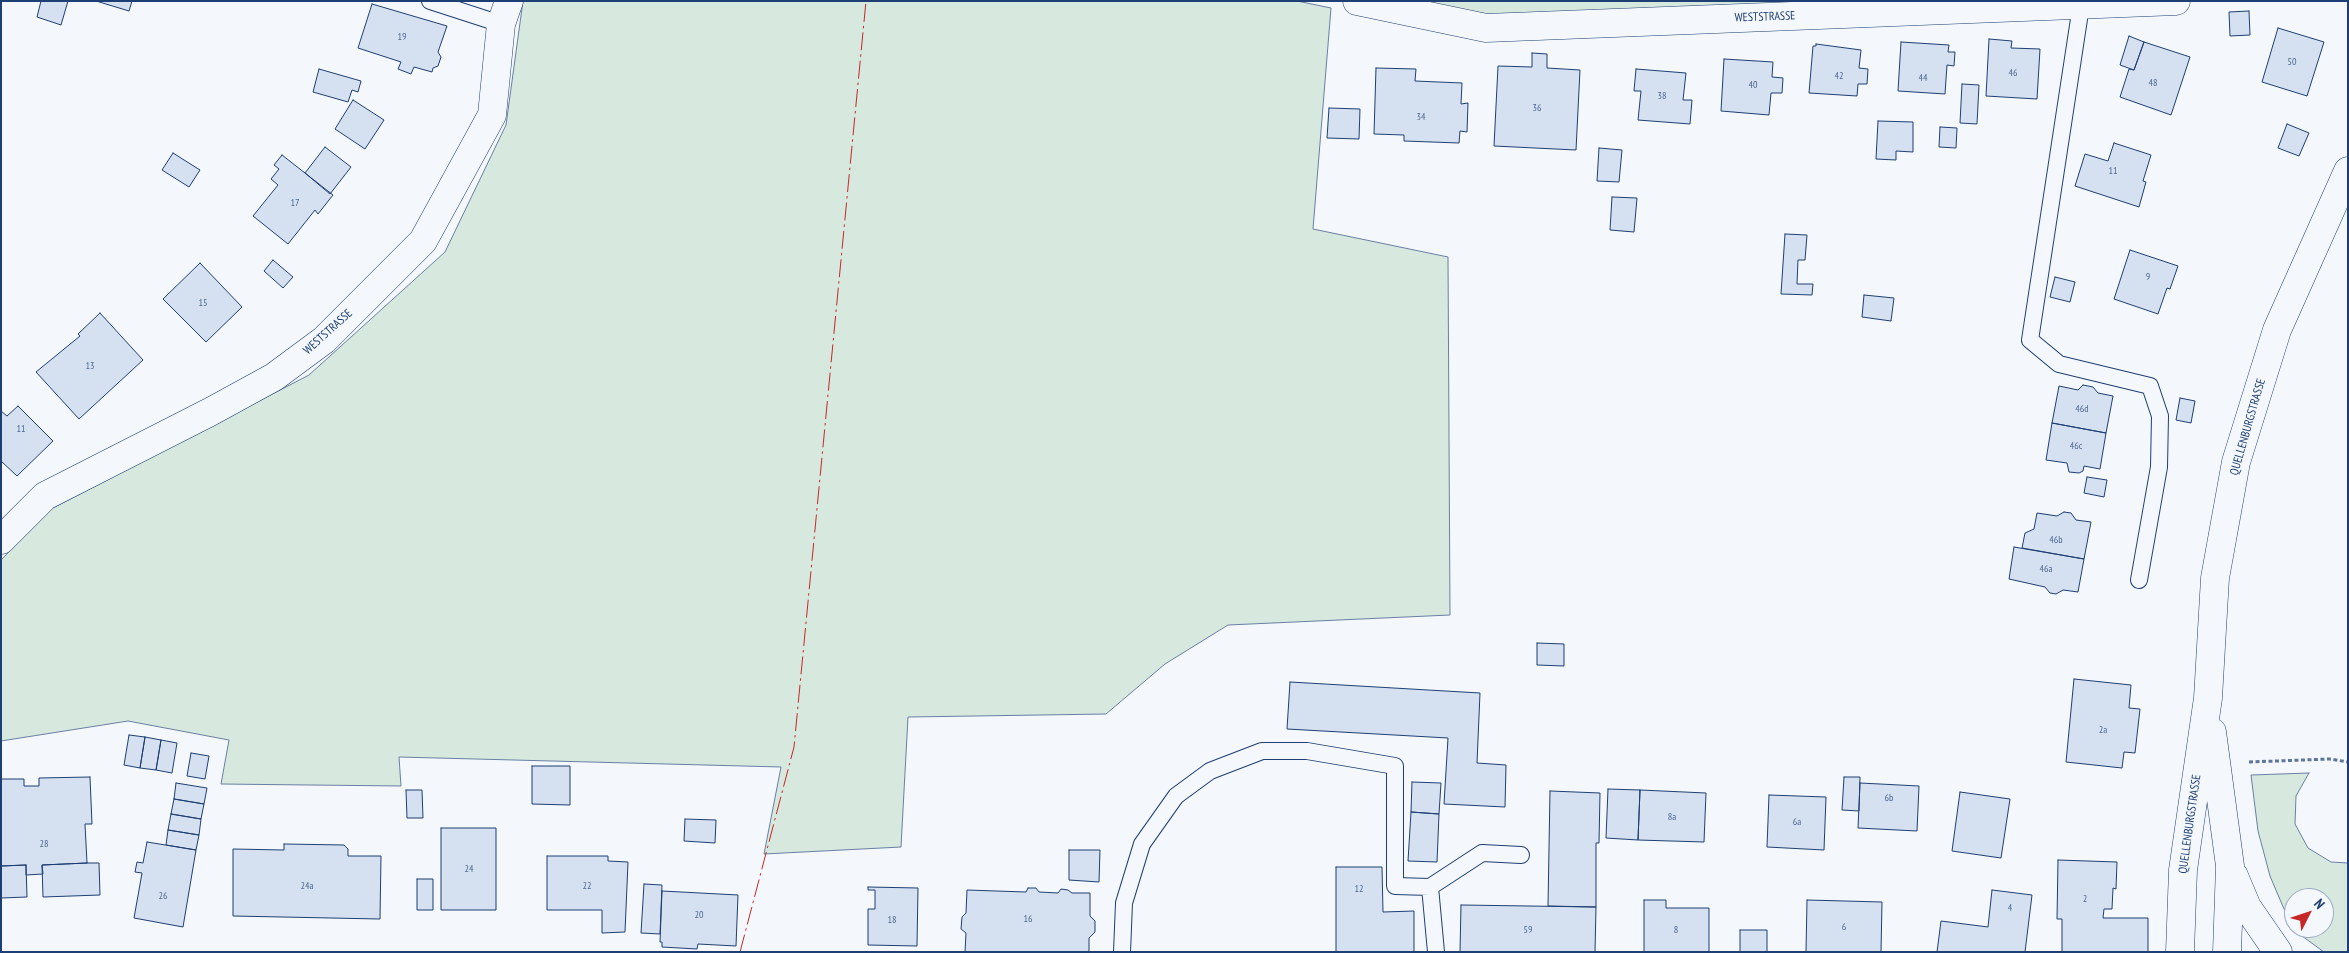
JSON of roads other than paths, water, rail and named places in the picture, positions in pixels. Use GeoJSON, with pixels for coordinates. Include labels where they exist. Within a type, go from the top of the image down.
{"type":"FeatureCollection","features":[{"type":"Feature","properties":{"kind":"street","name":"WESTSTRASSE"},"geometry":{"type":"LineString","coordinates":[[1357,1],[1486,28],[2176,1]]}},
{"type":"Feature","properties":{"kind":"street","name":"WESTSTRASSE"},"geometry":{"type":"LineString","coordinates":[[1,540],[45,496],[210,412],[274,377],[324,340],[423,241],[492,115],[505,13]]}},
{"type":"Feature","properties":{"kind":"street","name":"QUELLENBURGSTRASSE"},"geometry":{"type":"LineString","coordinates":[[2180,952],[2183,870],[2208,698],[2215,578],[2236,462],[2277,330],[2348,171]]}},
{"type":"Feature","properties":{"kind":"street","name":"QUELLENBURGSTRASSE"},"geometry":{"type":"LineString","coordinates":[[2208,698],[2230,866],[2227,952]]}},
{"type":"Feature","properties":{"kind":"street","name":"QUELLENBURGSTRASSE"},"geometry":{"type":"LineString","coordinates":[[2230,866],[2247,907],[2278,952]]}},
{"type":"Feature","properties":{"kind":"lane"},"geometry":{"type":"LineString","coordinates":[[430,1],[505,13]]}},
{"type":"Feature","properties":{"kind":"lane"},"geometry":{"type":"LineString","coordinates":[[2081,6],[2030,340],[2059,364],[2150,386],[2160,416],[2159,467],[2139,580]]}},
{"type":"Feature","properties":{"kind":"lane"},"geometry":{"type":"LineString","coordinates":[[1122,952],[1124,903],[1142,844],[1176,796],[1210,771],[1262,751],[1307,751],[1394,766],[1395,886],[1430,887],[1482,853],[1521,855]]}},
{"type":"Feature","properties":{"kind":"lane"},"geometry":{"type":"LineString","coordinates":[[1430,887],[1436,952]]}}]}
